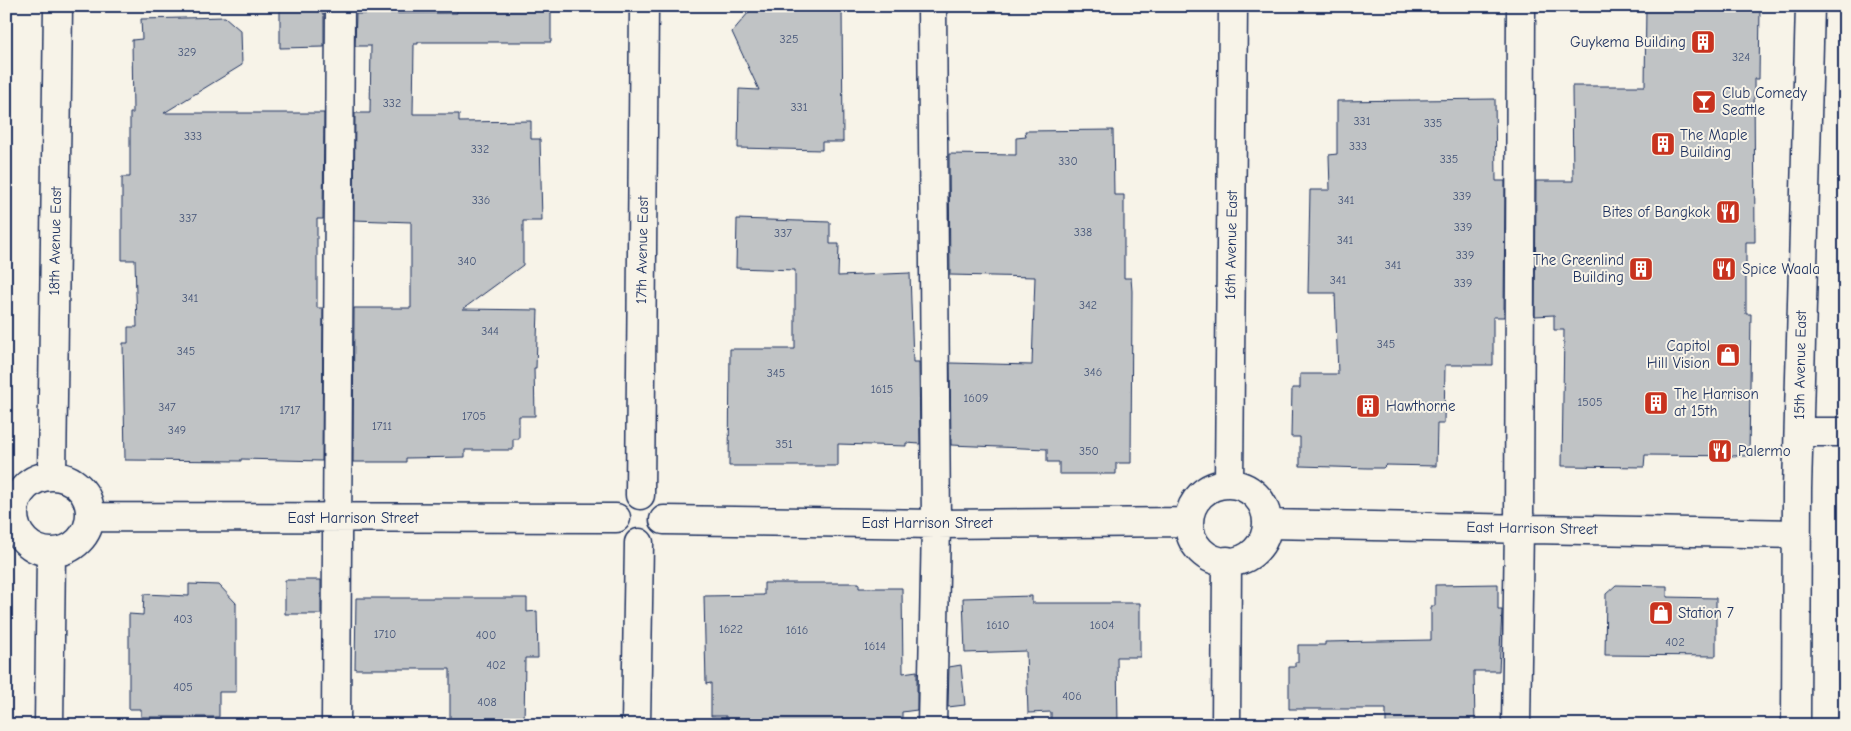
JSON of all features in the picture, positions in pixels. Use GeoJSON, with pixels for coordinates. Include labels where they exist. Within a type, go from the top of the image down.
{"type":"FeatureCollection","features":[{"type":"Feature","properties":{"kind":"street","name":"18th Avenue East"},"geometry":{"type":"LineString","coordinates":[[52,475],[58,6]]}},
{"type":"Feature","properties":{"kind":"street"},"geometry":{"type":"LineString","coordinates":[[336,725],[340,6]]}},
{"type":"Feature","properties":{"kind":"street","name":"17th Avenue East"},"geometry":{"type":"LineString","coordinates":[[640,495],[644,6]]}},
{"type":"Feature","properties":{"kind":"street"},"geometry":{"type":"LineString","coordinates":[[932,6],[936,524],[932,725]]}},
{"type":"Feature","properties":{"kind":"street","name":"16th Avenue East"},"geometry":{"type":"LineString","coordinates":[[1229,484],[1233,6]]}},
{"type":"Feature","properties":{"kind":"street"},"geometry":{"type":"LineString","coordinates":[[1516,725],[1519,528],[1521,6]]}},
{"type":"Feature","properties":{"kind":"street","name":"15th Avenue East"},"geometry":{"type":"LineString","coordinates":[[1796,725],[1799,432],[1810,6]]}},
{"type":"Feature","properties":{"kind":"street"},"geometry":{"type":"LineString","coordinates":[[1799,432],[1845,432]]}},
{"type":"Feature","properties":{"kind":"street"},"geometry":{"type":"LineString","coordinates":[[52,475],[76,484],[84,493],[91,517],[87,530],[80,540],[70,548],[51,552],[32,548],[22,540],[9,516],[20,492],[29,482],[52,475]]}},
{"type":"Feature","properties":{"kind":"street"},"geometry":{"type":"LineString","coordinates":[[1229,484],[1250,491],[1260,500],[1267,524],[1264,537],[1248,557],[1228,561],[1210,558],[1200,551],[1193,540],[1189,522],[1194,503],[1202,493],[1213,487],[1229,484]]}},
{"type":"Feature","properties":{"kind":"street"},"geometry":{"type":"LineString","coordinates":[[640,495],[657,501],[662,507],[664,520],[658,536],[651,541],[639,543],[627,539],[620,534],[616,518],[622,502],[628,497],[640,495]]}},
{"type":"Feature","properties":{"kind":"street","name":"East Harrison Street"},"geometry":{"type":"LineString","coordinates":[[91,517],[616,518]]}},
{"type":"Feature","properties":{"kind":"street","name":"East Harrison Street"},"geometry":{"type":"LineString","coordinates":[[664,520],[936,524],[1189,522]]}},
{"type":"Feature","properties":{"kind":"street","name":"East Harrison Street"},"geometry":{"type":"LineString","coordinates":[[1267,524],[1798,534]]}},
{"type":"Feature","properties":{"kind":"street"},"geometry":{"type":"LineString","coordinates":[[636,725],[639,543]]}},
{"type":"Feature","properties":{"kind":"street"},"geometry":{"type":"LineString","coordinates":[[49,725],[51,552]]}},
{"type":"Feature","properties":{"kind":"street"},"geometry":{"type":"LineString","coordinates":[[1226,725],[1228,561]]}},
{"type":"Feature","properties":{"kind":"building"},"geometry":{"type":"Polygon","coordinates":[[[280,6],[322,6],[322,14],[324,14],[324,47],[280,48],[280,6]]]}},
{"type":"Feature","properties":{"kind":"building"},"geometry":{"type":"Polygon","coordinates":[[[457,6],[551,6],[551,42],[418,42],[418,44],[414,44],[413,114],[459,114],[459,122],[531,121],[531,139],[540,139],[542,221],[523,221],[523,265],[463,309],[538,310],[536,368],[534,368],[535,416],[519,416],[519,439],[513,439],[513,450],[465,450],[465,457],[406,458],[406,462],[353,462],[354,308],[411,308],[411,222],[354,220],[355,113],[370,113],[371,46],[355,46],[356,14],[457,13],[457,6]]]}},
{"type":"Feature","properties":{"kind":"building"},"geometry":{"type":"Polygon","coordinates":[[[754,6],[842,7],[843,142],[822,142],[822,150],[738,148],[739,89],[759,90],[732,32],[754,6]]]}},
{"type":"Feature","properties":{"kind":"building"},"geometry":{"type":"Polygon","coordinates":[[[1646,6],[1760,7],[1759,79],[1754,79],[1755,242],[1746,242],[1746,314],[1751,314],[1749,456],[1645,455],[1644,467],[1562,466],[1564,330],[1554,330],[1554,315],[1535,316],[1536,181],[1573,181],[1572,86],[1645,86],[1646,6]]]}},
{"type":"Feature","properties":{"kind":"building"},"geometry":{"type":"Polygon","coordinates":[[[225,17],[241,31],[242,65],[164,113],[324,113],[323,219],[317,219],[317,308],[323,308],[322,461],[241,459],[241,461],[125,460],[123,343],[128,343],[128,327],[137,327],[135,260],[122,260],[122,177],[130,177],[130,113],[133,113],[132,40],[142,39],[141,19],[225,17]]]}},
{"type":"Feature","properties":{"kind":"building"},"geometry":{"type":"Polygon","coordinates":[[[1495,99],[1496,181],[1505,181],[1504,317],[1493,317],[1493,365],[1445,365],[1444,424],[1437,424],[1436,466],[1386,465],[1383,468],[1367,468],[1300,466],[1300,437],[1291,437],[1292,388],[1300,388],[1300,374],[1338,374],[1335,293],[1308,293],[1310,190],[1330,190],[1329,155],[1337,154],[1337,101],[1495,99]]]}},
{"type":"Feature","properties":{"kind":"building"},"geometry":{"type":"Polygon","coordinates":[[[1113,130],[1114,195],[1124,195],[1124,278],[1131,278],[1132,291],[1131,463],[1116,463],[1116,474],[1059,474],[1059,462],[1047,462],[1047,449],[951,445],[950,363],[1032,365],[1035,277],[950,275],[949,154],[1016,155],[1016,138],[1026,137],[1025,131],[1113,130]]]}},
{"type":"Feature","properties":{"kind":"building"},"geometry":{"type":"Polygon","coordinates":[[[737,219],[830,222],[830,244],[839,244],[838,276],[910,273],[913,362],[919,362],[920,444],[906,443],[906,446],[838,444],[838,466],[729,466],[730,349],[795,349],[795,270],[736,268],[737,219]]]}},
{"type":"Feature","properties":{"kind":"building"},"geometry":{"type":"Polygon","coordinates":[[[285,580],[321,580],[321,614],[285,614],[285,580]]]}},
{"type":"Feature","properties":{"kind":"building"},"geometry":{"type":"Polygon","coordinates":[[[764,583],[859,583],[859,588],[902,588],[903,673],[917,671],[917,710],[902,712],[902,725],[726,725],[726,716],[711,716],[711,683],[706,684],[704,596],[764,595],[764,583]]]}},
{"type":"Feature","properties":{"kind":"building"},"geometry":{"type":"Polygon","coordinates":[[[189,584],[219,585],[236,603],[236,692],[219,692],[219,717],[141,717],[141,709],[129,709],[129,614],[143,615],[144,594],[189,596],[189,584]]]}},
{"type":"Feature","properties":{"kind":"building"},"geometry":{"type":"Polygon","coordinates":[[[1498,584],[1498,610],[1502,610],[1499,671],[1474,671],[1475,725],[1386,725],[1386,709],[1289,709],[1289,667],[1295,667],[1295,662],[1298,662],[1298,645],[1325,645],[1325,642],[1431,640],[1431,606],[1435,606],[1435,585],[1498,584]]]}},
{"type":"Feature","properties":{"kind":"building","name":"Station 7"},"geometry":{"type":"Polygon","coordinates":[[[1616,585],[1667,586],[1667,597],[1716,598],[1716,656],[1605,655],[1606,594],[1616,585]]]}},
{"type":"Feature","properties":{"kind":"building"},"geometry":{"type":"Polygon","coordinates":[[[1032,596],[1032,603],[1140,603],[1140,657],[1117,657],[1118,725],[1051,725],[1051,712],[1028,713],[1026,651],[965,653],[963,598],[1032,596]]]}},
{"type":"Feature","properties":{"kind":"building"},"geometry":{"type":"Polygon","coordinates":[[[356,598],[527,598],[527,612],[537,611],[538,658],[525,658],[524,725],[450,725],[450,669],[355,669],[356,598]]]}},
{"type":"Feature","properties":{"kind":"building"},"geometry":{"type":"Polygon","coordinates":[[[961,665],[965,705],[948,707],[949,667],[961,665]]]}},
{"type":"Feature","properties":{"kind":"place","name":"Guykema Building"},"geometry":{"type":"Point","coordinates":[1703,42]}},
{"type":"Feature","properties":{"kind":"place","name":"Club Comedy Seattle"},"geometry":{"type":"Point","coordinates":[1704,102]}},
{"type":"Feature","properties":{"kind":"place","name":"The Maple Building"},"geometry":{"type":"Point","coordinates":[1663,144]}},
{"type":"Feature","properties":{"kind":"place","name":"Bites of Bangkok"},"geometry":{"type":"Point","coordinates":[1728,212]}},
{"type":"Feature","properties":{"kind":"place","name":"The Greenlind Building"},"geometry":{"type":"Point","coordinates":[1641,269]}},
{"type":"Feature","properties":{"kind":"place","name":"Spice Waala"},"geometry":{"type":"Point","coordinates":[1724,269]}},
{"type":"Feature","properties":{"kind":"place","name":"Capitol Hill Vision"},"geometry":{"type":"Point","coordinates":[1728,355]}},
{"type":"Feature","properties":{"kind":"place","name":"The Harrison at 15th"},"geometry":{"type":"Point","coordinates":[1656,403]}},
{"type":"Feature","properties":{"kind":"place","name":"Hawthorne"},"geometry":{"type":"Point","coordinates":[1368,406]}},
{"type":"Feature","properties":{"kind":"place","name":"Palermo"},"geometry":{"type":"Point","coordinates":[1720,451]}},
{"type":"Feature","properties":{"kind":"place","name":"Station 7"},"geometry":{"type":"Point","coordinates":[1661,613]}}]}
